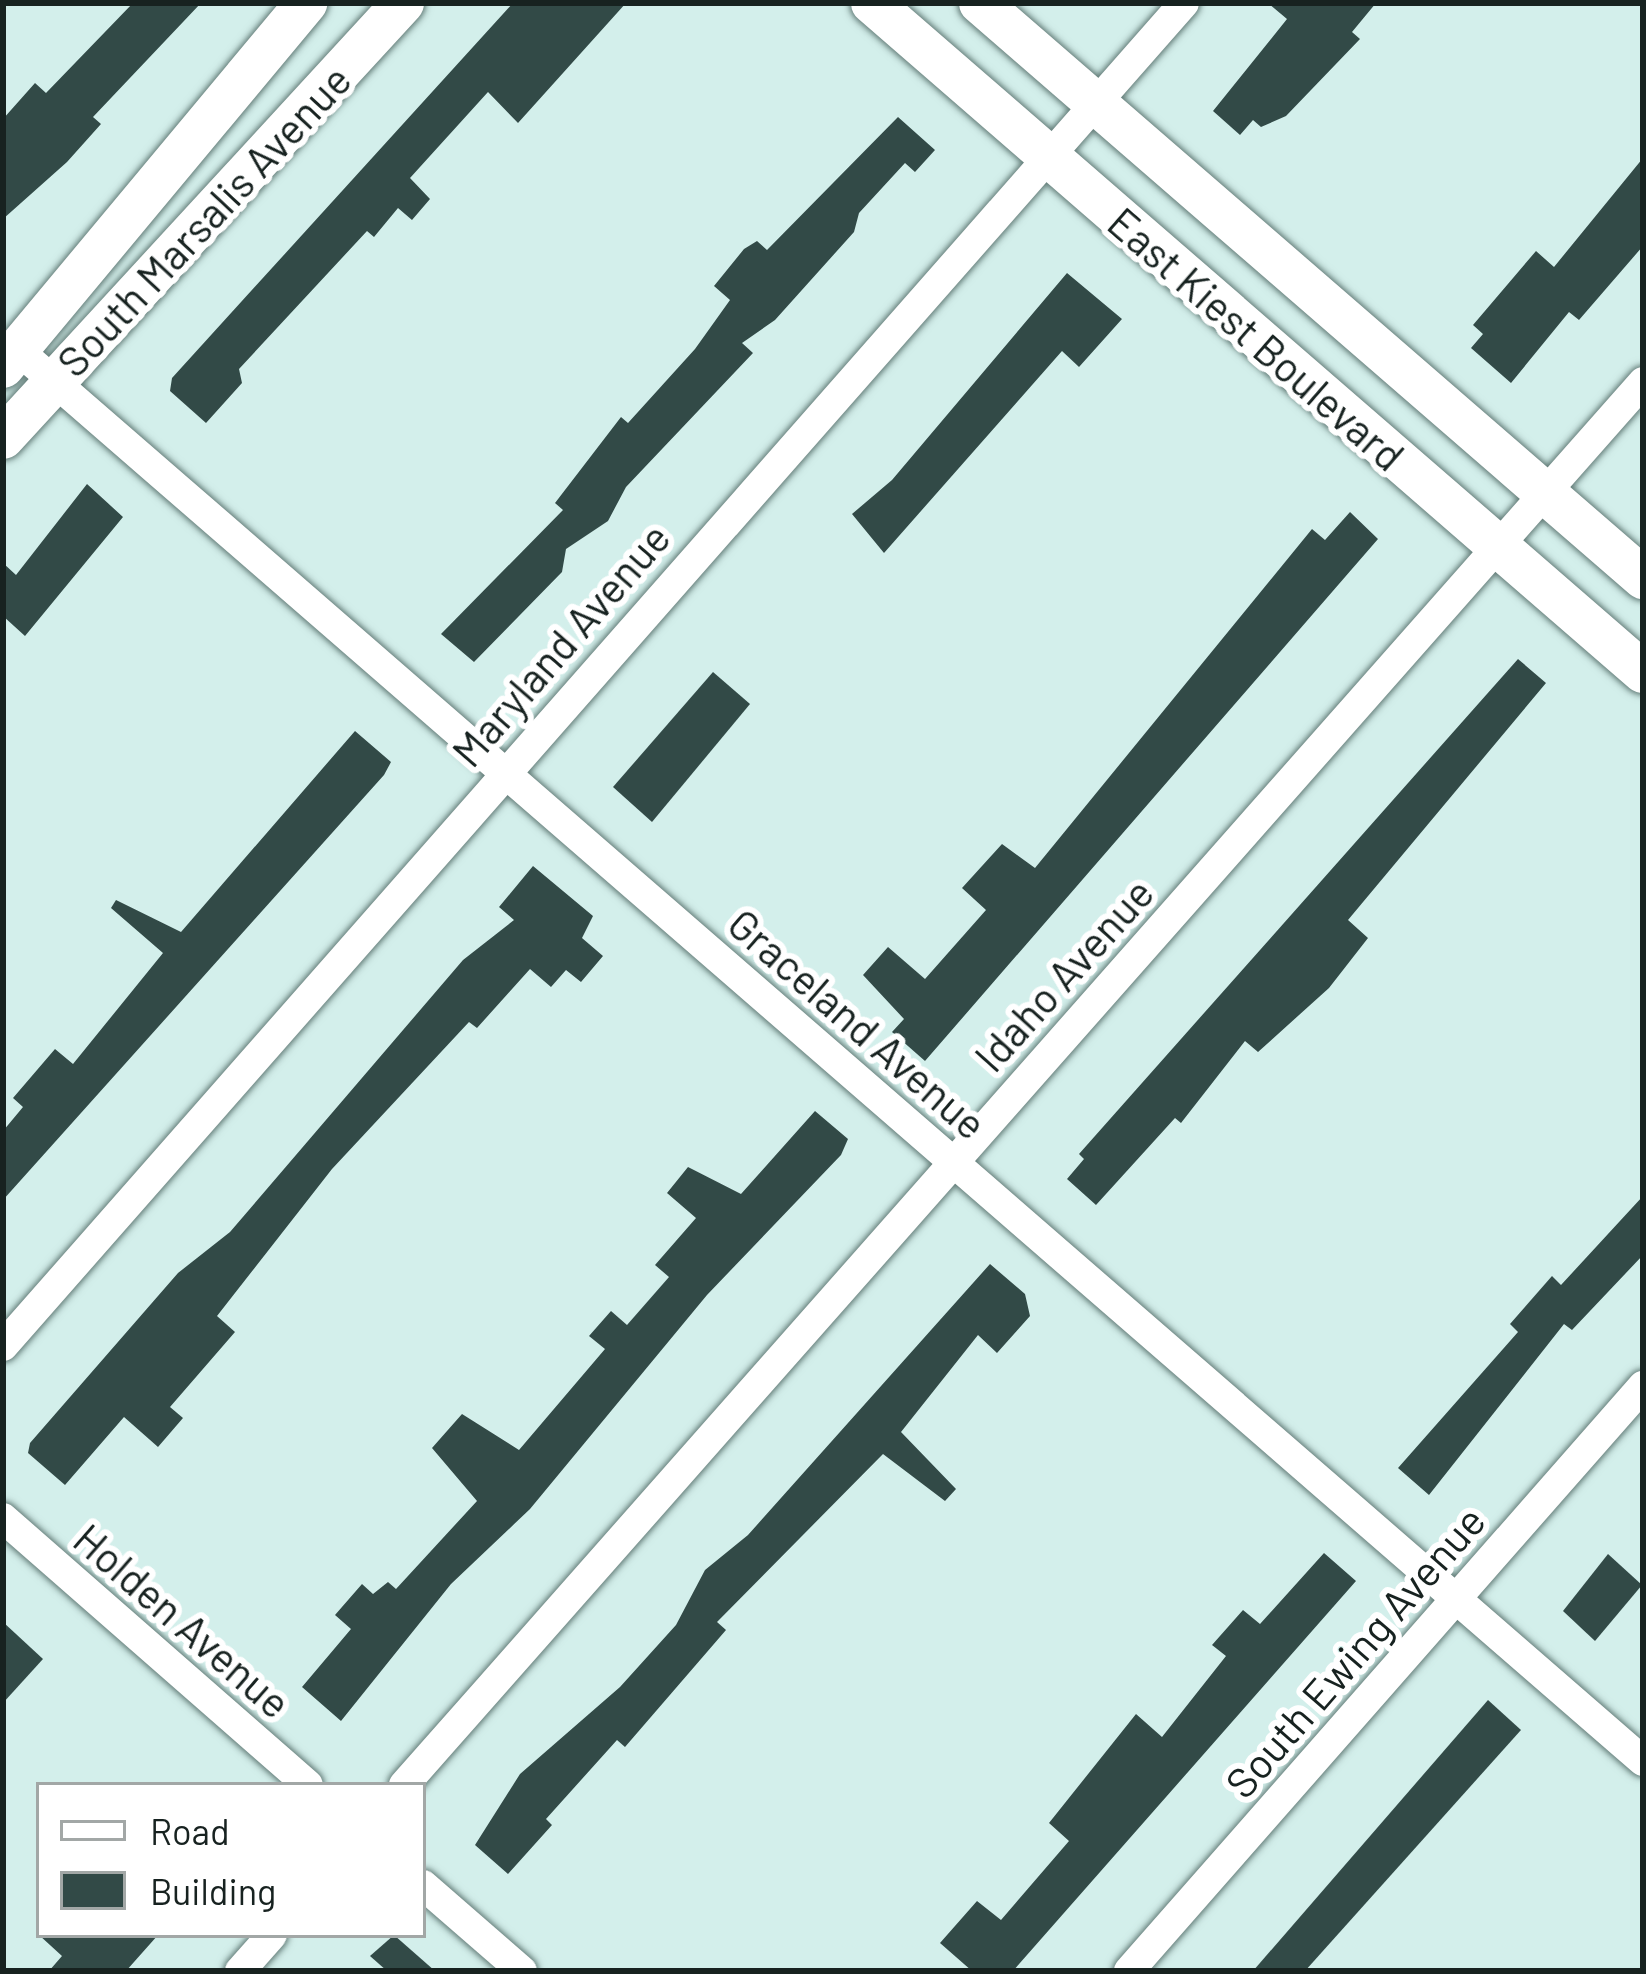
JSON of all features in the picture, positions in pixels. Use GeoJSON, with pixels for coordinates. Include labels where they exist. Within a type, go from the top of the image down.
{"type":"FeatureCollection","features":[{"type":"Feature","properties":{"kind":"main road","name":"South Marsalis Avenue"},"geometry":{"type":"LineString","coordinates":[[10,358],[306,3]]}},
{"type":"Feature","properties":{"kind":"main road","name":"South Marsalis Avenue"},"geometry":{"type":"LineString","coordinates":[[3,438],[403,3]]}},
{"type":"Feature","properties":{"kind":"main road","name":"East Kiest Boulevard"},"geometry":{"type":"LineString","coordinates":[[872,3],[1643,673]]}},
{"type":"Feature","properties":{"kind":"main road","name":"East Kiest Boulevard"},"geometry":{"type":"LineString","coordinates":[[980,3],[1643,578]]}},
{"type":"Feature","properties":{"kind":"street","name":"Maryland Avenue"},"geometry":{"type":"LineString","coordinates":[[3,1346],[503,771],[1184,3]]}},
{"type":"Feature","properties":{"kind":"street","name":"Graceland Avenue"},"geometry":{"type":"LineString","coordinates":[[10,358],[53,381],[1643,1761]]}},
{"type":"Feature","properties":{"kind":"street","name":"Idaho Avenue"},"geometry":{"type":"LineString","coordinates":[[407,1782],[954,1159],[1501,549],[1643,382]]}},
{"type":"Feature","properties":{"kind":"street","name":"South Ewing Avenue"},"geometry":{"type":"LineString","coordinates":[[1129,1971],[1643,1386]]}},
{"type":"Feature","properties":{"kind":"street","name":"Holden Avenue"},"geometry":{"type":"LineString","coordinates":[[3,1518],[305,1782]]}},
{"type":"Feature","properties":{"kind":"street"},"geometry":{"type":"LineString","coordinates":[[426,1888],[522,1971]]}},
{"type":"Feature","properties":{"kind":"street"},"geometry":{"type":"LineString","coordinates":[[240,1971],[269,1938]]}},
{"type":"Feature","properties":{"kind":"building"},"geometry":{"type":"Polygon","coordinates":[[[133,3],[201,3],[93,117],[101,124],[67,162],[3,219],[3,119],[35,83],[46,93],[133,3]]]}},
{"type":"Feature","properties":{"kind":"building"},"geometry":{"type":"Polygon","coordinates":[[[513,3],[626,3],[518,123],[488,92],[410,178],[430,199],[412,220],[398,208],[374,237],[367,231],[239,369],[242,383],[206,423],[170,391],[172,378],[513,3]]]}},
{"type":"Feature","properties":{"kind":"building"},"geometry":{"type":"Polygon","coordinates":[[[1268,3],[1376,3],[1352,32],[1360,39],[1286,116],[1261,127],[1253,120],[1240,135],[1213,111],[1287,19],[1268,3]]]}},
{"type":"Feature","properties":{"kind":"building"},"geometry":{"type":"Polygon","coordinates":[[[898,117],[935,150],[915,172],[905,163],[859,213],[854,232],[775,320],[742,343],[753,353],[626,487],[608,521],[566,549],[562,572],[474,662],[441,634],[563,510],[555,503],[621,417],[628,423],[695,349],[730,300],[714,286],[744,249],[757,241],[767,250],[898,117]]]}},
{"type":"Feature","properties":{"kind":"building"},"geometry":{"type":"Polygon","coordinates":[[[1643,158],[1643,246],[1579,320],[1569,312],[1511,383],[1471,348],[1483,334],[1473,325],[1536,251],[1554,267],[1643,158]]]}},
{"type":"Feature","properties":{"kind":"building"},"geometry":{"type":"Polygon","coordinates":[[[1067,273],[1122,319],[1079,367],[1062,351],[884,553],[852,514],[892,480],[1067,273]]]}},
{"type":"Feature","properties":{"kind":"building"},"geometry":{"type":"Polygon","coordinates":[[[87,484],[123,517],[25,636],[3,616],[3,563],[16,575],[87,484]]]}},
{"type":"Feature","properties":{"kind":"building"},"geometry":{"type":"Polygon","coordinates":[[[1350,512],[1378,539],[925,1061],[892,1032],[904,1019],[863,975],[888,947],[925,979],[986,910],[962,888],[1002,844],[1035,868],[1312,529],[1325,540],[1350,512]]]}},
{"type":"Feature","properties":{"kind":"building"},"geometry":{"type":"Polygon","coordinates":[[[1518,659],[1546,683],[1348,920],[1368,938],[1329,988],[1258,1052],[1245,1041],[1181,1123],[1175,1118],[1096,1205],[1067,1179],[1084,1159],[1079,1154],[1518,659]]]}},
{"type":"Feature","properties":{"kind":"building"},"geometry":{"type":"Polygon","coordinates":[[[713,672],[750,704],[652,822],[613,787],[713,672]]]}},
{"type":"Feature","properties":{"kind":"building"},"geometry":{"type":"Polygon","coordinates":[[[355,731],[391,762],[384,775],[3,1200],[3,1131],[23,1107],[13,1098],[55,1049],[73,1064],[163,953],[111,908],[116,900],[181,932],[355,731]]]}},
{"type":"Feature","properties":{"kind":"building"},"geometry":{"type":"Polygon","coordinates":[[[533,866],[593,916],[582,938],[603,956],[581,982],[566,970],[551,987],[530,969],[477,1028],[469,1022],[332,1169],[217,1316],[235,1332],[170,1407],[183,1418],[158,1447],[124,1417],[65,1485],[28,1453],[30,1443],[178,1273],[230,1232],[463,960],[514,920],[499,907],[533,866]]]}},
{"type":"Feature","properties":{"kind":"building"},"geometry":{"type":"Polygon","coordinates":[[[815,1111],[848,1139],[841,1155],[707,1295],[530,1509],[451,1584],[341,1721],[302,1687],[351,1629],[335,1615],[362,1584],[373,1594],[388,1582],[396,1589],[477,1501],[432,1448],[462,1414],[519,1450],[605,1349],[589,1336],[611,1311],[627,1325],[669,1277],[655,1265],[696,1218],[667,1193],[688,1167],[741,1194],[815,1111]]]}},
{"type":"Feature","properties":{"kind":"building"},"geometry":{"type":"Polygon","coordinates":[[[1643,1196],[1643,1255],[1572,1330],[1564,1324],[1429,1495],[1398,1468],[1518,1332],[1510,1324],[1552,1276],[1561,1285],[1643,1196]]]}},
{"type":"Feature","properties":{"kind":"building"},"geometry":{"type":"Polygon","coordinates":[[[990,1264],[1025,1294],[1030,1316],[997,1353],[978,1335],[901,1432],[956,1489],[945,1501],[883,1454],[717,1622],[726,1630],[625,1747],[617,1740],[546,1819],[552,1825],[508,1874],[475,1845],[520,1774],[620,1687],[676,1625],[705,1570],[748,1535],[990,1264]]]}},
{"type":"Feature","properties":{"kind":"building"},"geometry":{"type":"Polygon","coordinates":[[[1324,1553],[1356,1581],[1013,1971],[972,1971],[940,1943],[977,1901],[1001,1920],[1069,1841],[1049,1823],[1136,1714],[1162,1737],[1226,1656],[1212,1645],[1243,1610],[1260,1624],[1324,1553]]]}},
{"type":"Feature","properties":{"kind":"building"},"geometry":{"type":"Polygon","coordinates":[[[1608,1554],[1642,1585],[1595,1641],[1563,1611],[1608,1554]]]}},
{"type":"Feature","properties":{"kind":"building"},"geometry":{"type":"Polygon","coordinates":[[[3,1622],[43,1659],[3,1703],[3,1622]]]}},
{"type":"Feature","properties":{"kind":"building"},"geometry":{"type":"Polygon","coordinates":[[[1488,1700],[1521,1730],[1305,1971],[1253,1971],[1488,1700]]]}},
{"type":"Feature","properties":{"kind":"building"},"geometry":{"type":"Polygon","coordinates":[[[42,1938],[155,1938],[126,1971],[49,1971],[62,1956],[42,1938]]]}},
{"type":"Feature","properties":{"kind":"building"},"geometry":{"type":"Polygon","coordinates":[[[391,1938],[397,1938],[435,1971],[387,1971],[370,1956],[391,1938]]]}}]}
